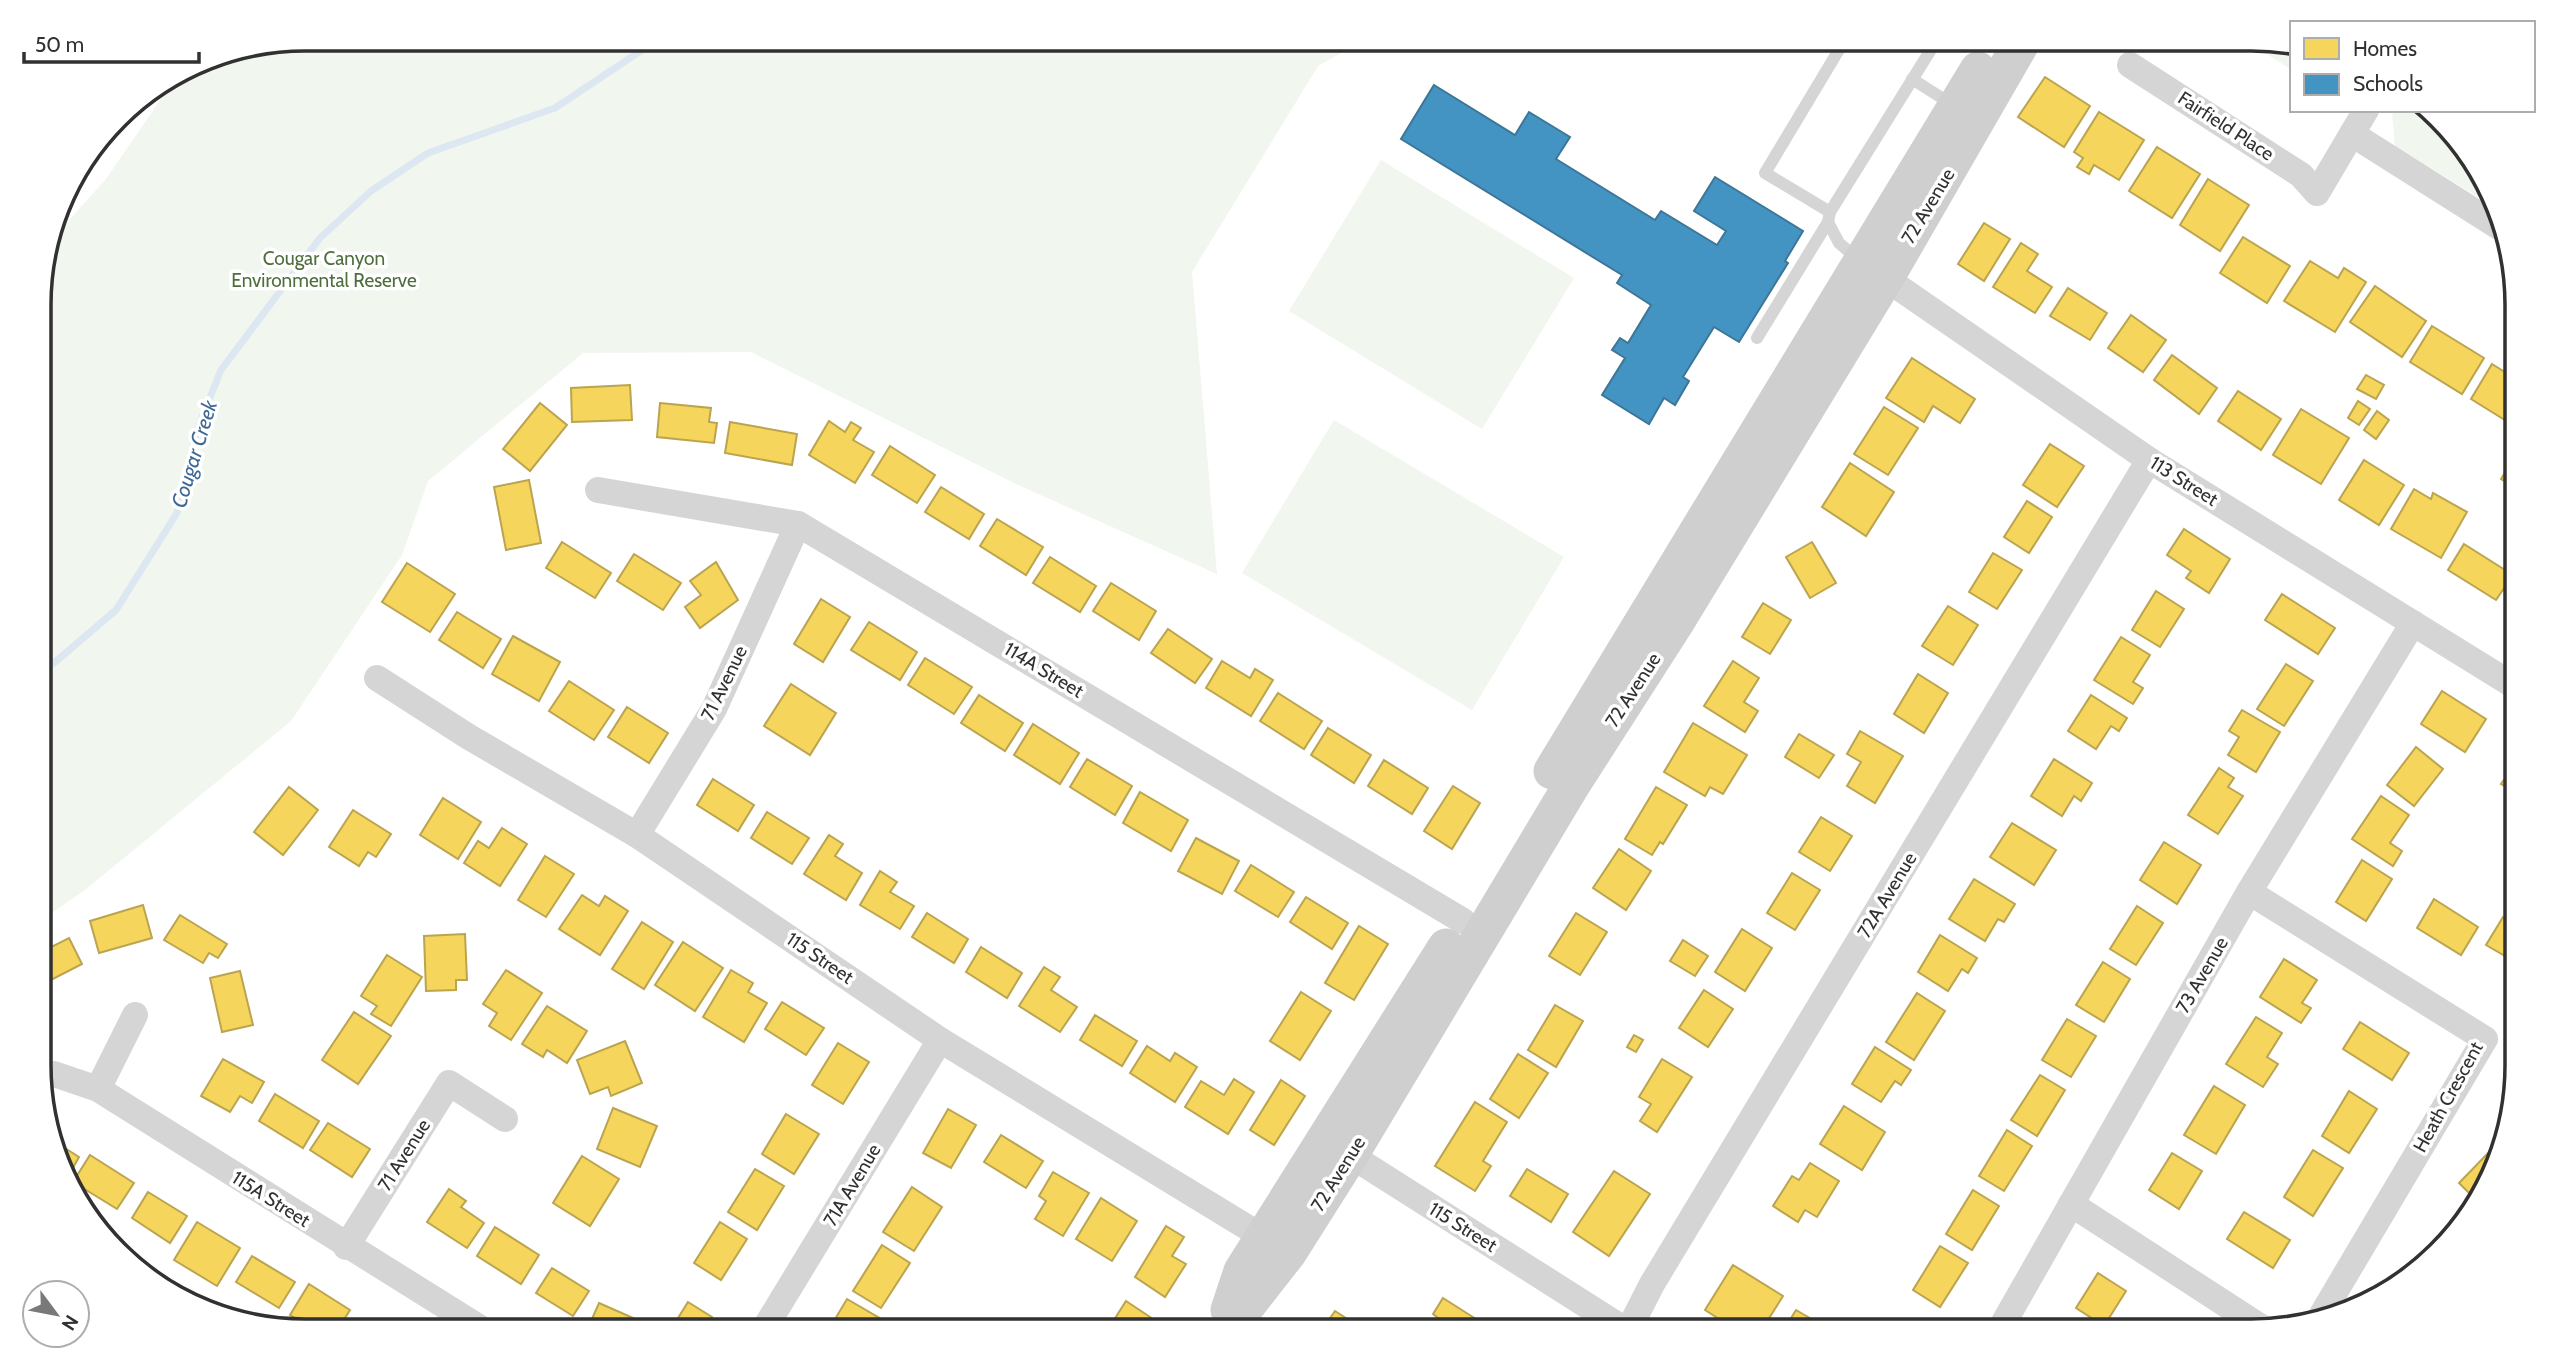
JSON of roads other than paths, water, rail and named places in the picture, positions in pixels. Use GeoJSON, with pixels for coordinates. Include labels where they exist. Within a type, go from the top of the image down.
{"type":"FeatureCollection","features":[{"type":"Feature","properties":{"kind":"main road","name":"72 Avenue"},"geometry":{"type":"LineString","coordinates":[[1236,1319],[1288,1253],[1350,1155],[1571,786],[1678,619],[1873,270],[1955,107],[1988,51]]}},
{"type":"Feature","properties":{"kind":"main road","name":"72 Avenue"},"geometry":{"type":"LineString","coordinates":[[1225,1319],[1242,1271],[1263,1237],[1873,270],[2016,51]]}},
{"type":"Feature","properties":{"kind":"street","name":"Fairfield Place"},"geometry":{"type":"LineString","coordinates":[[2130,65],[2301,175],[2317,193],[2352,134]]}},
{"type":"Feature","properties":{"kind":"street"},"geometry":{"type":"LineString","coordinates":[[2365,112],[2352,134],[2492,222]]}},
{"type":"Feature","properties":{"kind":"street","name":"113 Street"},"geometry":{"type":"LineString","coordinates":[[1873,270],[2150,460],[2505,680]]}},
{"type":"Feature","properties":{"kind":"street","name":"72A Avenue"},"geometry":{"type":"LineString","coordinates":[[1633,1319],[2150,460]]}},
{"type":"Feature","properties":{"kind":"street","name":"114A Street"},"geometry":{"type":"LineString","coordinates":[[598,490],[798,524],[1463,921]]}},
{"type":"Feature","properties":{"kind":"street","name":"71 Avenue"},"geometry":{"type":"LineString","coordinates":[[637,835],[714,709],[798,524]]}},
{"type":"Feature","properties":{"kind":"street","name":"73 Avenue"},"geometry":{"type":"LineString","coordinates":[[2006,1319],[2249,892],[2413,623]]}},
{"type":"Feature","properties":{"kind":"street","name":"115 Street"},"geometry":{"type":"LineString","coordinates":[[377,678],[469,737],[637,835],[940,1040],[1263,1237]]}},
{"type":"Feature","properties":{"kind":"street","name":"Heath Crescent"},"geometry":{"type":"LineString","coordinates":[[2249,892],[2485,1039],[2325,1308]]}},
{"type":"Feature","properties":{"kind":"street"},"geometry":{"type":"LineString","coordinates":[[98,1089],[135,1015]]}},
{"type":"Feature","properties":{"kind":"street","name":"71A Avenue"},"geometry":{"type":"LineString","coordinates":[[770,1319],[940,1040]]}},
{"type":"Feature","properties":{"kind":"street","name":"115A Street"},"geometry":{"type":"LineString","coordinates":[[51,1077],[98,1089],[346,1247],[465,1319]]}},
{"type":"Feature","properties":{"kind":"street","name":"71 Avenue"},"geometry":{"type":"LineString","coordinates":[[346,1247],[449,1083],[505,1119]]}},
{"type":"Feature","properties":{"kind":"street"},"geometry":{"type":"LineString","coordinates":[[1350,1155],[1352,1095]]}},
{"type":"Feature","properties":{"kind":"street","name":"115 Street"},"geometry":{"type":"LineString","coordinates":[[1350,1155],[1608,1319]]}},
{"type":"Feature","properties":{"kind":"street"},"geometry":{"type":"LineString","coordinates":[[2071,1205],[2247,1319]]}},
{"type":"Feature","properties":{"kind":"lane"},"geometry":{"type":"LineString","coordinates":[[1838,51],[1765,173],[1829,217],[1839,243],[1873,270]]}},
{"type":"Feature","properties":{"kind":"lane"},"geometry":{"type":"LineString","coordinates":[[1757,338],[1930,51]]}},
{"type":"Feature","properties":{"kind":"lane"},"geometry":{"type":"LineString","coordinates":[[1912,79],[1955,107]]}},
{"type":"Feature","properties":{"kind":"waterway","name":"Cougar Creek"},"geometry":{"type":"LineString","coordinates":[[51,664],[116,610],[177,513],[197,430],[221,370],[320,238],[371,191],[428,153],[555,108],[640,51]]}},
{"type":"Feature","properties":{"kind":"park label","name":"Cougar Canyon Environmental Reserve"},"geometry":{"type":"Point","coordinates":[324,269]}}]}
